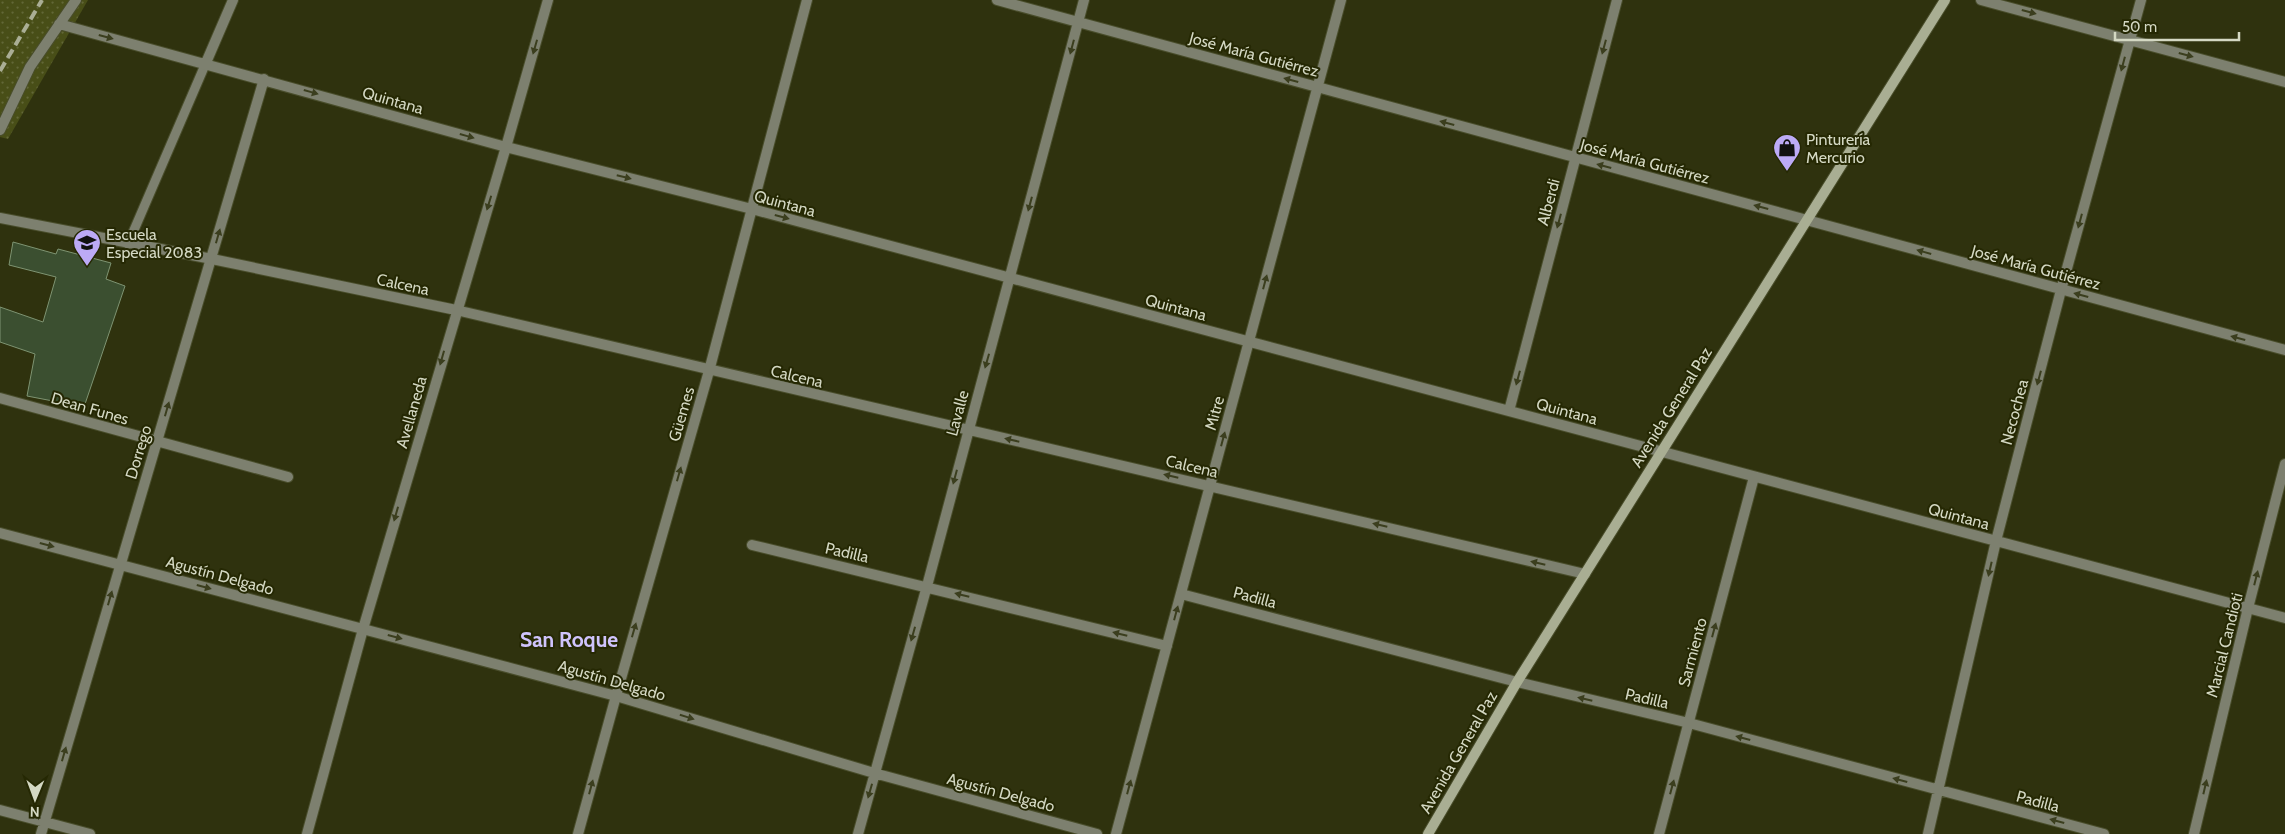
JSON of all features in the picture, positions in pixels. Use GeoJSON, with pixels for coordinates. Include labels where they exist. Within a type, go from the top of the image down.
{"type":"FeatureCollection","features":[{"type":"Feature","properties":{"kind":"main road","name":"Avenida General Paz"},"geometry":{"type":"LineString","coordinates":[[1428,834],[1517,682],[1945,0]]}},
{"type":"Feature","properties":{"kind":"street"},"geometry":{"type":"LineString","coordinates":[[0,130],[30,67],[76,0]]}},
{"type":"Feature","properties":{"kind":"street"},"geometry":{"type":"LineString","coordinates":[[205,64],[233,0]]}},
{"type":"Feature","properties":{"kind":"street","name":"Avellaneda"},"geometry":{"type":"LineString","coordinates":[[307,834],[363,628],[548,0]]}},
{"type":"Feature","properties":{"kind":"street","name":"Güemes"},"geometry":{"type":"LineString","coordinates":[[578,834],[709,371],[807,0]]}},
{"type":"Feature","properties":{"kind":"street","name":"José María Gutiérrez"},"geometry":{"type":"LineString","coordinates":[[997,0],[2285,350]]}},
{"type":"Feature","properties":{"kind":"street","name":"Lavalle"},"geometry":{"type":"LineString","coordinates":[[858,834],[927,586],[967,430],[1010,278],[1084,0]]}},
{"type":"Feature","properties":{"kind":"street","name":"Mitre"},"geometry":{"type":"LineString","coordinates":[[1116,834],[1341,0]]}},
{"type":"Feature","properties":{"kind":"street","name":"Alberdi"},"geometry":{"type":"LineString","coordinates":[[1509,411],[1617,0]]}},
{"type":"Feature","properties":{"kind":"street"},"geometry":{"type":"LineString","coordinates":[[1982,0],[2285,82]]}},
{"type":"Feature","properties":{"kind":"street","name":"Necochea"},"geometry":{"type":"LineString","coordinates":[[1928,834],[1940,790],[1996,541],[2140,0]]}},
{"type":"Feature","properties":{"kind":"street","name":"Quintana"},"geometry":{"type":"LineString","coordinates":[[59,24],[506,147],[752,209],[2285,618]]}},
{"type":"Feature","properties":{"kind":"street","name":"Dorrego"},"geometry":{"type":"LineString","coordinates":[[41,834],[264,79]]}},
{"type":"Feature","properties":{"kind":"street","name":"Calcena"},"geometry":{"type":"LineString","coordinates":[[0,218],[212,259],[456,310],[709,371],[1210,485],[1586,574]]}},
{"type":"Feature","properties":{"kind":"street","name":"Dean Funes"},"geometry":{"type":"LineString","coordinates":[[0,398],[288,478]]}},
{"type":"Feature","properties":{"kind":"street","name":"Marcial Candioti"},"geometry":{"type":"LineString","coordinates":[[2194,834],[2248,608],[2285,464]]}},
{"type":"Feature","properties":{"kind":"street","name":"Sarmiento"},"geometry":{"type":"LineString","coordinates":[[1659,834],[1754,477]]}},
{"type":"Feature","properties":{"kind":"street","name":"Agustín Delgado"},"geometry":{"type":"LineString","coordinates":[[0,533],[616,696],[874,773],[1097,834]]}},
{"type":"Feature","properties":{"kind":"street","name":"Padilla"},"geometry":{"type":"LineString","coordinates":[[752,545],[927,586],[1167,646]]}},
{"type":"Feature","properties":{"kind":"street","name":"Padilla"},"geometry":{"type":"LineString","coordinates":[[1181,594],[1517,682],[1689,723],[2104,834]]}},
{"type":"Feature","properties":{"kind":"street"},"geometry":{"type":"LineString","coordinates":[[0,810],[90,834]]}},
{"type":"Feature","properties":{"kind":"lane"},"geometry":{"type":"LineString","coordinates":[[128,244],[205,64]]}},
{"type":"Feature","properties":{"kind":"green space"},"geometry":{"type":"Polygon","coordinates":[[[0,0],[88,0],[8,139],[0,137],[0,0]]]}},
{"type":"Feature","properties":{"kind":"building"},"geometry":{"type":"Polygon","coordinates":[[[13,242],[56,254],[58,249],[111,263],[106,279],[125,286],[84,407],[27,396],[35,354],[0,342],[0,307],[43,322],[56,277],[9,265],[13,242]]]}},
{"type":"Feature","properties":{"kind":"railway"},"geometry":{"type":"LineString","coordinates":[[0,71],[42,0]]}},
{"type":"Feature","properties":{"kind":"place","name":"Pinturería Mercurio"},"geometry":{"type":"Point","coordinates":[1787,172]}},
{"type":"Feature","properties":{"kind":"place","name":"Escuela Especial 2083"},"geometry":{"type":"Point","coordinates":[87,267]}},
{"type":"Feature","properties":{"kind":"district","name":"San Roque"},"geometry":{"type":"Point","coordinates":[569,640]}}]}
